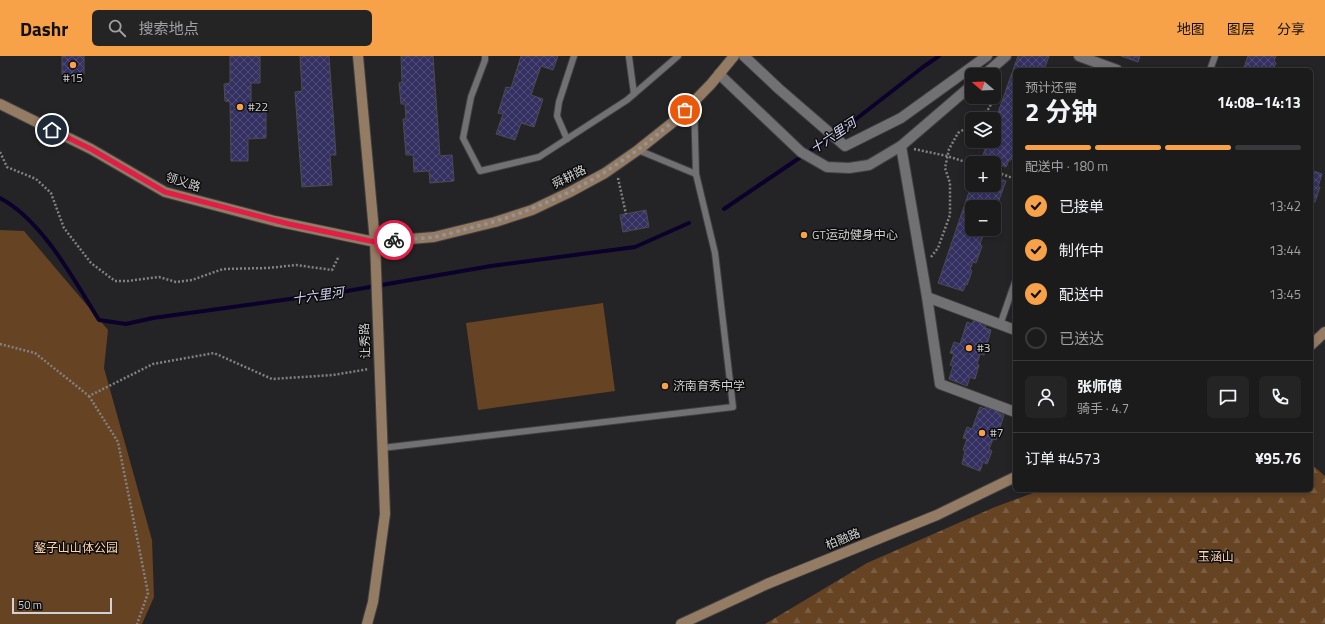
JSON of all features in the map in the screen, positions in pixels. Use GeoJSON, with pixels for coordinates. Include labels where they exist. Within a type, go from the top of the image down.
{"type":"FeatureCollection","features":[{"type":"Feature","properties":{"kind":"street","name":"让秀路"},"geometry":{"type":"LineString","coordinates":[[358,56],[375,242],[385,514],[373,602],[367,624]]}},
{"type":"Feature","properties":{"kind":"street","name":"舜耕路"},"geometry":{"type":"LineString","coordinates":[[375,242],[434,237],[495,222],[532,210],[570,192],[615,166],[677,119],[734,56]]}},
{"type":"Feature","properties":{"kind":"street"},"geometry":{"type":"LineString","coordinates":[[744,56],[779,89],[845,146],[900,118],[986,56]]}},
{"type":"Feature","properties":{"kind":"street"},"geometry":{"type":"LineString","coordinates":[[992,68],[1006,56]]}},
{"type":"Feature","properties":{"kind":"street"},"geometry":{"type":"LineString","coordinates":[[1079,56],[1112,68]]}},
{"type":"Feature","properties":{"kind":"street"},"geometry":{"type":"LineString","coordinates":[[719,74],[801,152],[828,167],[848,168],[869,165],[901,146],[965,91]]}},
{"type":"Feature","properties":{"kind":"street","name":"领义路"},"geometry":{"type":"LineString","coordinates":[[0,104],[91,149],[165,192],[275,221],[375,242]]}},
{"type":"Feature","properties":{"kind":"street"},"geometry":{"type":"LineString","coordinates":[[901,146],[927,297],[940,384],[1013,411]]}},
{"type":"Feature","properties":{"kind":"street"},"geometry":{"type":"LineString","coordinates":[[927,297],[1013,329]]}},
{"type":"Feature","properties":{"kind":"street"},"geometry":{"type":"LineString","coordinates":[[1313,343],[1325,332]]}},
{"type":"Feature","properties":{"kind":"street","name":"柏融路"},"geometry":{"type":"LineString","coordinates":[[680,624],[767,584],[937,515],[1013,478]]}},
{"type":"Feature","properties":{"kind":"lane"},"geometry":{"type":"LineString","coordinates":[[485,56],[471,97],[463,138],[480,171],[539,157],[627,100],[678,56]]}},
{"type":"Feature","properties":{"kind":"lane"},"geometry":{"type":"LineString","coordinates":[[567,139],[557,116],[559,102],[574,56]]}},
{"type":"Feature","properties":{"kind":"lane"},"geometry":{"type":"LineString","coordinates":[[1211,68],[1216,56]]}},
{"type":"Feature","properties":{"kind":"lane"},"geometry":{"type":"LineString","coordinates":[[629,57],[634,94]]}},
{"type":"Feature","properties":{"kind":"lane"},"geometry":{"type":"LineString","coordinates":[[382,448],[733,407],[715,253],[696,174],[694,101]]}},
{"type":"Feature","properties":{"kind":"lane"},"geometry":{"type":"LineString","coordinates":[[638,150],[696,174]]}},
{"type":"Feature","properties":{"kind":"lane"},"geometry":{"type":"LineString","coordinates":[[1000,325],[1013,288]]}},
{"type":"Feature","properties":{"kind":"path"},"geometry":{"type":"LineString","coordinates":[[922,268],[938,248],[950,215],[950,183],[945,168],[948,149],[958,133],[965,130]]}},
{"type":"Feature","properties":{"kind":"path"},"geometry":{"type":"LineString","coordinates":[[901,146],[947,156],[965,162]]}},
{"type":"Feature","properties":{"kind":"path"},"geometry":{"type":"LineString","coordinates":[[0,152],[7,167],[36,180],[51,193],[64,228],[91,263],[115,281],[159,277],[176,282],[192,280],[223,269],[268,268],[296,265],[332,270],[339,256]]}},
{"type":"Feature","properties":{"kind":"path"},"geometry":{"type":"LineString","coordinates":[[615,166],[626,214]]}},
{"type":"Feature","properties":{"kind":"path"},"geometry":{"type":"LineString","coordinates":[[1001,174],[1013,178]]}},
{"type":"Feature","properties":{"kind":"path"},"geometry":{"type":"LineString","coordinates":[[0,344],[35,353],[89,396],[118,442],[148,593],[137,624]]}},
{"type":"Feature","properties":{"kind":"path"},"geometry":{"type":"LineString","coordinates":[[89,396],[153,364],[214,353],[272,379],[333,375],[379,367]]}},
{"type":"Feature","properties":{"kind":"green space","name":"鏊子山山体公园"},"geometry":{"type":"Polygon","coordinates":[[[0,230],[24,231],[108,330],[104,368],[152,540],[154,597],[142,624],[0,624],[0,230]]]}},
{"type":"Feature","properties":{"kind":"green space"},"geometry":{"type":"Polygon","coordinates":[[[603,303],[615,391],[478,410],[466,323],[603,303]]]}},
{"type":"Feature","properties":{"kind":"green space","name":"玉涵山"},"geometry":{"type":"Polygon","coordinates":[[[1313,466],[1325,476],[1325,624],[765,624],[867,563],[995,507],[1036,492],[1313,492],[1313,466]]]}},
{"type":"Feature","properties":{"kind":"building","name":"#15"},"geometry":{"type":"Polygon","coordinates":[[[62,56],[84,56],[84,74],[62,74],[62,56]]]}},
{"type":"Feature","properties":{"kind":"building","name":"#22"},"geometry":{"type":"Polygon","coordinates":[[[230,56],[260,56],[260,83],[251,83],[251,111],[266,111],[266,138],[248,139],[248,161],[231,161],[230,102],[225,101],[224,84],[230,83],[230,56]]]}},
{"type":"Feature","properties":{"kind":"building"},"geometry":{"type":"Polygon","coordinates":[[[300,56],[329,56],[336,155],[330,155],[332,185],[302,187],[295,92],[302,91],[300,56]]]}},
{"type":"Feature","properties":{"kind":"building"},"geometry":{"type":"Polygon","coordinates":[[[401,56],[433,56],[440,156],[452,155],[454,181],[430,183],[429,171],[414,172],[413,155],[406,155],[403,119],[406,119],[405,104],[401,104],[399,83],[402,82],[401,56]]]}},
{"type":"Feature","properties":{"kind":"building"},"geometry":{"type":"Polygon","coordinates":[[[521,56],[558,56],[553,70],[541,66],[531,95],[543,99],[534,127],[521,123],[515,140],[496,134],[503,114],[498,113],[506,87],[511,88],[521,56]]]}},
{"type":"Feature","properties":{"kind":"building"},"geometry":{"type":"Polygon","coordinates":[[[1018,56],[1049,56],[1045,68],[1014,68],[1018,56]]]}},
{"type":"Feature","properties":{"kind":"building"},"geometry":{"type":"Polygon","coordinates":[[[1121,56],[1140,56],[1138,62],[1121,56]]]}},
{"type":"Feature","properties":{"kind":"building"},"geometry":{"type":"Polygon","coordinates":[[[1248,56],[1276,56],[1274,61],[1276,63],[1274,68],[1244,68],[1248,56]]]}},
{"type":"Feature","properties":{"kind":"building"},"geometry":{"type":"Polygon","coordinates":[[[1013,70],[1013,154],[1011,160],[1009,160],[1006,167],[1001,165],[1001,156],[983,156],[986,148],[1001,148],[1001,112],[998,112],[1013,70]]]}},
{"type":"Feature","properties":{"kind":"building"},"geometry":{"type":"Polygon","coordinates":[[[1313,171],[1322,174],[1318,187],[1320,187],[1315,202],[1313,202],[1313,171]]]}},
{"type":"Feature","properties":{"kind":"building"},"geometry":{"type":"Polygon","coordinates":[[[1001,179],[1006,181],[999,200],[966,200],[969,192],[1001,192],[1001,179]]]}},
{"type":"Feature","properties":{"kind":"building"},"geometry":{"type":"Polygon","coordinates":[[[965,204],[965,236],[983,236],[980,244],[982,246],[976,263],[973,262],[970,269],[972,271],[963,291],[938,283],[965,204]]]}},
{"type":"Feature","properties":{"kind":"building"},"geometry":{"type":"Polygon","coordinates":[[[646,210],[649,227],[623,232],[620,215],[646,210]]]}},
{"type":"Feature","properties":{"kind":"building","name":"#3"},"geometry":{"type":"Polygon","coordinates":[[[974,320],[986,324],[985,328],[991,330],[984,355],[980,354],[975,379],[970,377],[967,386],[949,379],[953,366],[950,365],[954,354],[950,353],[954,342],[960,344],[967,322],[972,324],[974,320]]]}},
{"type":"Feature","properties":{"kind":"building","name":"#7"},"geometry":{"type":"Polygon","coordinates":[[[986,405],[999,409],[998,413],[1004,415],[996,440],[993,439],[989,449],[992,451],[987,464],[983,462],[980,471],[962,464],[965,451],[963,450],[967,439],[963,438],[967,427],[972,429],[980,407],[985,409],[986,405]]]}},
{"type":"Feature","properties":{"kind":"waterway","name":"十六里河"},"geometry":{"type":"LineString","coordinates":[[724,209],[851,123],[939,56]]}},
{"type":"Feature","properties":{"kind":"waterway","name":"十六里河"},"geometry":{"type":"LineString","coordinates":[[0,198],[16,208],[44,236],[68,270],[99,320],[126,324],[153,318],[347,291],[491,266],[635,247],[689,223]]}},
{"type":"Feature","properties":{"kind":"way so far"},"geometry":{"type":"LineString","coordinates":[[394,240],[434,237],[495,222],[532,210],[605,173],[638,150],[677,119],[685,110]]}},
{"type":"Feature","properties":{"kind":"place","name":"#15"},"geometry":{"type":"Point","coordinates":[73,65]}},
{"type":"Feature","properties":{"kind":"place","name":"#22"},"geometry":{"type":"Point","coordinates":[240,107]}},
{"type":"Feature","properties":{"kind":"place","name":"GT运动健身中心"},"geometry":{"type":"Point","coordinates":[804,235]}},
{"type":"Feature","properties":{"kind":"place","name":"#3"},"geometry":{"type":"Point","coordinates":[969,348]}},
{"type":"Feature","properties":{"kind":"place","name":"济南育秀中学"},"geometry":{"type":"Point","coordinates":[665,386]}},
{"type":"Feature","properties":{"kind":"place","name":"#7"},"geometry":{"type":"Point","coordinates":[982,433]}},
{"type":"Feature","properties":{"kind":"route"},"geometry":{"type":"LineString","coordinates":[[52,130],[91,149],[165,192],[289,224],[375,242],[394,240]]}}]}
